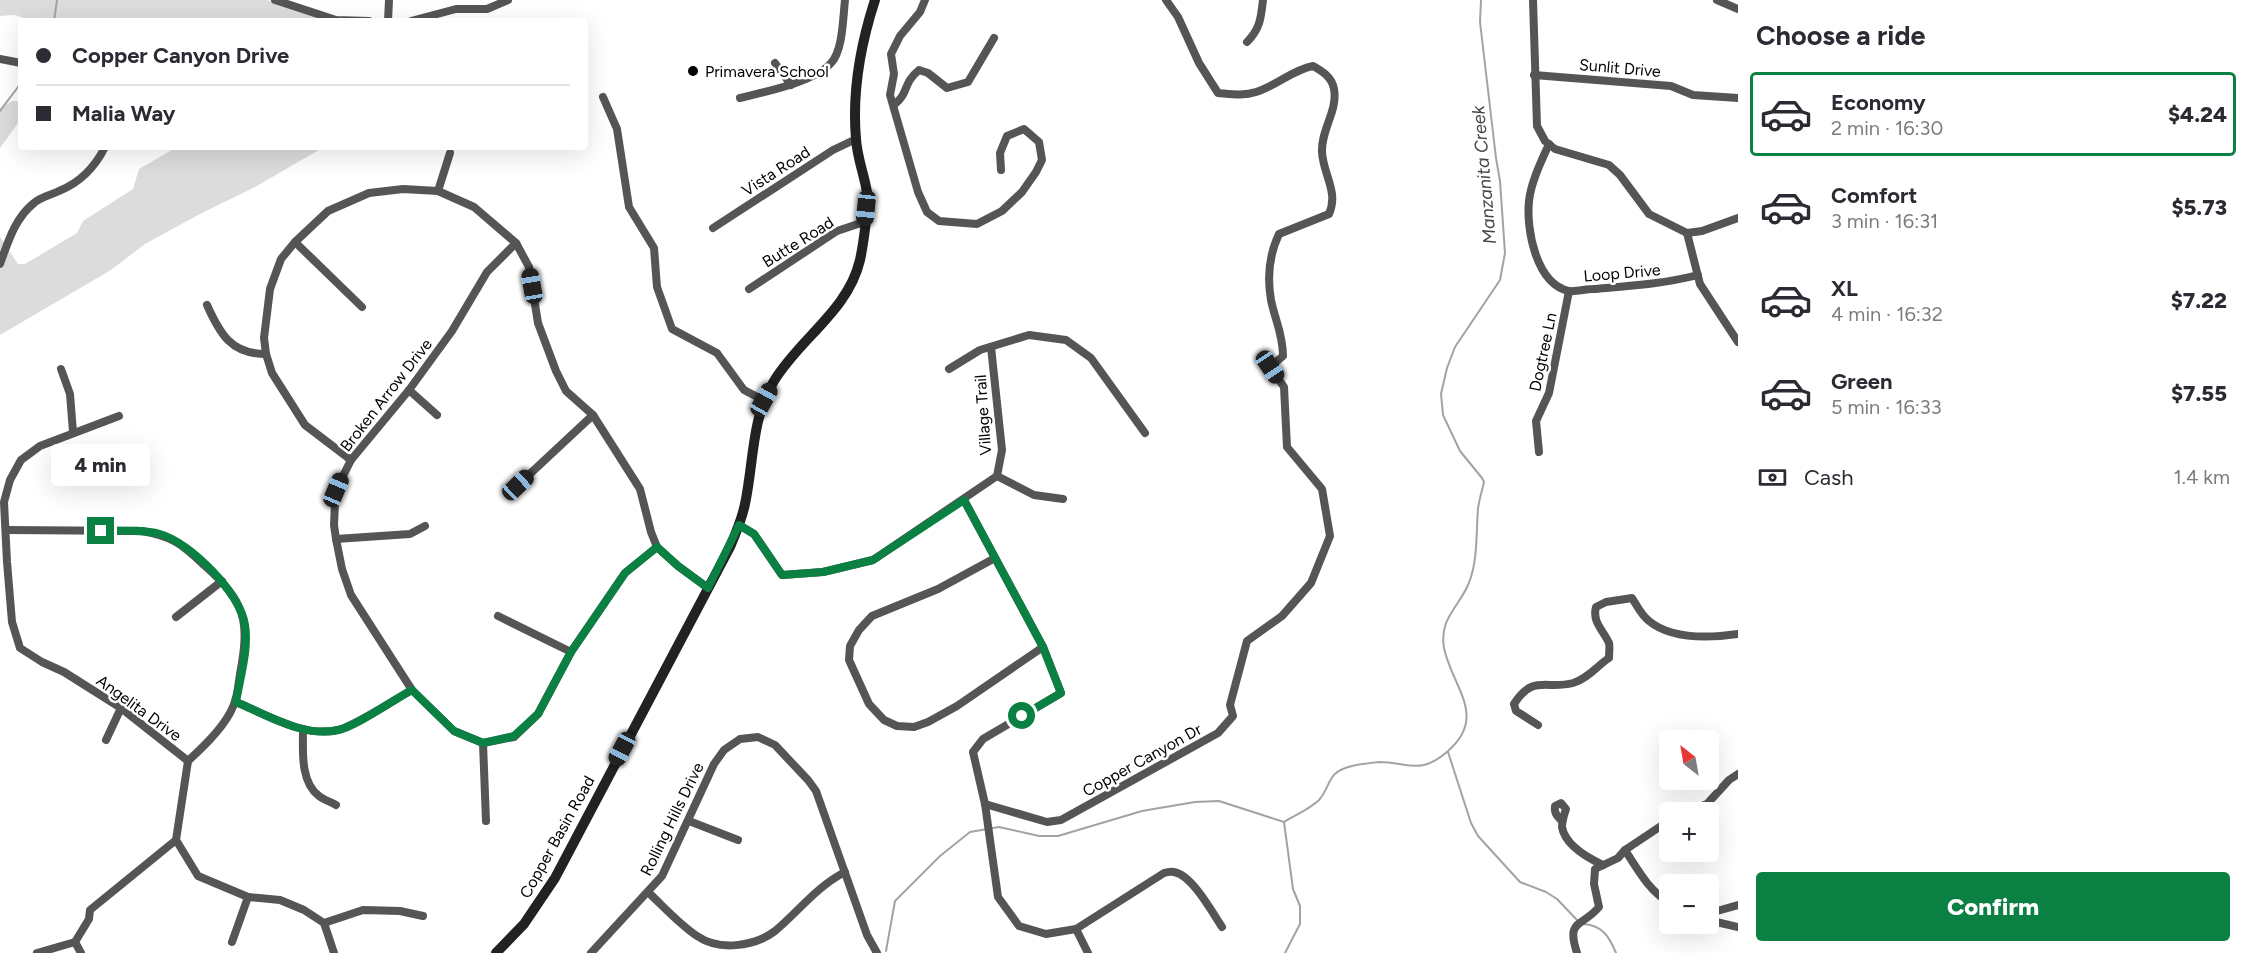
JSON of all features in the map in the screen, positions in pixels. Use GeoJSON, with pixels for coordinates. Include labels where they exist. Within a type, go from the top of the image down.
{"type":"FeatureCollection","features":[{"type":"Feature","properties":{"kind":"street"},"geometry":{"type":"LineString","coordinates":[[275,0],[330,18]]}},
{"type":"Feature","properties":{"kind":"street"},"geometry":{"type":"LineString","coordinates":[[443,17],[456,9],[487,9],[508,0]]}},
{"type":"Feature","properties":{"kind":"street"},"geometry":{"type":"LineString","coordinates":[[740,98],[791,85],[832,63],[840,43],[845,0]]}},
{"type":"Feature","properties":{"kind":"street","name":"Copper Basin Road"},"geometry":{"type":"LineString","coordinates":[[500,952],[531,915],[555,878],[739,525],[745,503],[754,435],[764,400],[782,369],[845,297],[860,261],[867,195],[856,139],[858,74],[865,30],[875,0]]}},
{"type":"Feature","properties":{"kind":"street"},"geometry":{"type":"LineString","coordinates":[[925,0],[920,12],[900,36],[891,54],[894,74],[890,94],[918,192],[927,212],[939,221],[977,224],[1002,211],[1022,192],[1036,172],[1042,160],[1040,142],[1024,129],[1007,136],[1000,153],[1002,171]]}},
{"type":"Feature","properties":{"kind":"street","name":"Copper Canyon Dr"},"geometry":{"type":"LineString","coordinates":[[985,804],[1047,822],[1061,820],[1218,733],[1233,716],[1230,705],[1247,641],[1282,616],[1311,583],[1330,536],[1322,489],[1287,447],[1284,387],[1270,367],[1283,356],[1283,339],[1271,300],[1269,266],[1273,247],[1279,234],[1329,214],[1334,203],[1322,152],[1324,132],[1334,105],[1334,87],[1326,74],[1313,66],[1302,68],[1257,92],[1238,95],[1218,93],[1199,63],[1178,18],[1166,0]]}},
{"type":"Feature","properties":{"kind":"street"},"geometry":{"type":"LineString","coordinates":[[1247,42],[1257,33],[1263,0]]}},
{"type":"Feature","properties":{"kind":"street"},"geometry":{"type":"LineString","coordinates":[[1533,0],[1537,126],[1545,141],[1555,149],[1609,165],[1620,175],[1649,213],[1687,233],[1702,231],[1738,218]]}},
{"type":"Feature","properties":{"kind":"street"},"geometry":{"type":"LineString","coordinates":[[1717,0],[1738,9]]}},
{"type":"Feature","properties":{"kind":"street"},"geometry":{"type":"LineString","coordinates":[[388,2],[388,18]]}},
{"type":"Feature","properties":{"kind":"street"},"geometry":{"type":"LineString","coordinates":[[894,105],[903,98],[909,79],[919,70],[928,73],[947,88],[968,82],[994,38]]}},
{"type":"Feature","properties":{"kind":"street"},"geometry":{"type":"LineString","coordinates":[[0,59],[18,62]]}},
{"type":"Feature","properties":{"kind":"street"},"geometry":{"type":"LineString","coordinates":[[775,63],[791,85]]}},
{"type":"Feature","properties":{"kind":"street","name":"Sunlit Drive"},"geometry":{"type":"LineString","coordinates":[[1534,75],[1671,86],[1693,95],[1738,98]]}},
{"type":"Feature","properties":{"kind":"street"},"geometry":{"type":"LineString","coordinates":[[603,97],[617,129],[628,207],[654,248],[657,287],[672,329],[717,353],[744,390],[764,400]]}},
{"type":"Feature","properties":{"kind":"street","name":"Vista Road"},"geometry":{"type":"LineString","coordinates":[[713,228],[833,150],[856,139]]}},
{"type":"Feature","properties":{"kind":"street","name":"Loop Drive"},"geometry":{"type":"LineString","coordinates":[[1549,144],[1538,169],[1529,200],[1529,227],[1534,251],[1543,272],[1552,282],[1569,291],[1671,282],[1698,275]]}},
{"type":"Feature","properties":{"kind":"street"},"geometry":{"type":"LineString","coordinates":[[0,264],[13,228],[34,202],[69,187],[85,175],[103,150]]}},
{"type":"Feature","properties":{"kind":"street"},"geometry":{"type":"LineString","coordinates":[[438,191],[450,153]]}},
{"type":"Feature","properties":{"kind":"street"},"geometry":{"type":"LineString","coordinates":[[351,460],[305,425],[272,373],[264,338],[270,289],[281,259],[295,242],[328,211],[369,193],[403,189],[438,191],[474,207],[516,243],[529,267],[538,324],[566,391],[593,416],[640,489],[657,547],[708,588]]}},
{"type":"Feature","properties":{"kind":"street","name":"Butte Road"},"geometry":{"type":"LineString","coordinates":[[749,289],[837,231],[864,222]]}},
{"type":"Feature","properties":{"kind":"street"},"geometry":{"type":"LineString","coordinates":[[1687,233],[1700,284],[1738,342]]}},
{"type":"Feature","properties":{"kind":"street"},"geometry":{"type":"LineString","coordinates":[[295,242],[362,307]]}},
{"type":"Feature","properties":{"kind":"street","name":"Broken Arrow Drive"},"geometry":{"type":"LineString","coordinates":[[483,743],[454,731],[412,690],[351,595],[342,569],[334,525],[336,490],[351,460],[409,390],[452,331],[487,272],[516,243]]}},
{"type":"Feature","properties":{"kind":"street","name":"Dogtree Ln"},"geometry":{"type":"LineString","coordinates":[[1539,452],[1536,421],[1549,393],[1569,291]]}},
{"type":"Feature","properties":{"kind":"street"},"geometry":{"type":"LineString","coordinates":[[207,305],[220,331],[232,344],[244,352],[266,354]]}},
{"type":"Feature","properties":{"kind":"street"},"geometry":{"type":"LineString","coordinates":[[950,369],[980,350],[1029,335],[1066,340],[1091,358],[1145,433]]}},
{"type":"Feature","properties":{"kind":"street","name":"Village Trail"},"geometry":{"type":"LineString","coordinates":[[739,525],[754,534],[782,575],[823,572],[873,560],[997,477],[1002,450],[991,347]]}},
{"type":"Feature","properties":{"kind":"street"},"geometry":{"type":"LineString","coordinates":[[61,369],[69,394],[73,432],[119,416]]}},
{"type":"Feature","properties":{"kind":"street"},"geometry":{"type":"LineString","coordinates":[[409,390],[437,415]]}},
{"type":"Feature","properties":{"kind":"street"},"geometry":{"type":"LineString","coordinates":[[518,485],[593,416]]}},
{"type":"Feature","properties":{"kind":"street","name":"Angelita Drive"},"geometry":{"type":"LineString","coordinates":[[73,432],[40,446],[21,460],[10,480],[4,502],[12,622],[20,648],[64,672],[121,708],[188,761],[176,840]]}},
{"type":"Feature","properties":{"kind":"street"},"geometry":{"type":"LineString","coordinates":[[997,477],[1034,495],[1063,499]]}},
{"type":"Feature","properties":{"kind":"street"},"geometry":{"type":"LineString","coordinates":[[964,500],[1043,647],[1061,693],[983,739],[973,752],[985,804],[998,897],[1019,926],[1046,934],[1076,929],[1164,873],[1174,872],[1186,879],[1202,897],[1222,927]]}},
{"type":"Feature","properties":{"kind":"street"},"geometry":{"type":"LineString","coordinates":[[336,539],[410,534],[425,526]]}},
{"type":"Feature","properties":{"kind":"street"},"geometry":{"type":"LineString","coordinates":[[6,530],[142,531],[160,534],[172,538],[222,581],[235,600],[245,624],[246,641],[236,702],[230,715],[188,761]]}},
{"type":"Feature","properties":{"kind":"street"},"geometry":{"type":"LineString","coordinates":[[486,821],[483,743],[514,736],[538,714],[571,652],[625,573],[657,547]]}},
{"type":"Feature","properties":{"kind":"street"},"geometry":{"type":"LineString","coordinates":[[995,558],[938,589],[872,616],[859,630],[850,646],[849,660],[869,704],[884,720],[897,726],[914,727],[957,706],[1043,647]]}},
{"type":"Feature","properties":{"kind":"street"},"geometry":{"type":"LineString","coordinates":[[176,618],[222,581]]}},
{"type":"Feature","properties":{"kind":"street"},"geometry":{"type":"LineString","coordinates":[[1538,725],[1516,711],[1514,704],[1520,695],[1534,685],[1571,683],[1585,678],[1609,658],[1610,645],[1600,630],[1594,614],[1596,607],[1606,602],[1632,598],[1647,620],[1660,629],[1714,638],[1738,634]]}},
{"type":"Feature","properties":{"kind":"street"},"geometry":{"type":"LineString","coordinates":[[498,616],[571,652]]}},
{"type":"Feature","properties":{"kind":"street"},"geometry":{"type":"LineString","coordinates":[[236,702],[303,729],[320,732],[340,730],[412,690]]}},
{"type":"Feature","properties":{"kind":"street"},"geometry":{"type":"LineString","coordinates":[[106,740],[121,708]]}},
{"type":"Feature","properties":{"kind":"street"},"geometry":{"type":"LineString","coordinates":[[303,729],[303,755],[307,781],[318,796],[336,805]]}},
{"type":"Feature","properties":{"kind":"street","name":"Rolling Hills Drive"},"geometry":{"type":"LineString","coordinates":[[594,952],[662,876],[714,764],[724,750],[740,739],[758,737],[775,745],[816,791],[867,935],[877,953]]}},
{"type":"Feature","properties":{"kind":"street"},"geometry":{"type":"LineString","coordinates":[[1709,802],[1729,780],[1738,774]]}},
{"type":"Feature","properties":{"kind":"street"},"geometry":{"type":"LineString","coordinates":[[688,821],[738,840]]}},
{"type":"Feature","properties":{"kind":"street"},"geometry":{"type":"LineString","coordinates":[[1562,821],[1562,829],[1567,840],[1603,865]]}},
{"type":"Feature","properties":{"kind":"street"},"geometry":{"type":"LineString","coordinates":[[1577,953],[1573,941],[1573,930],[1599,907],[1594,884],[1595,869],[1618,858],[1625,850],[1659,827]]}},
{"type":"Feature","properties":{"kind":"street"},"geometry":{"type":"LineString","coordinates":[[37,953],[75,942],[89,920],[90,910],[176,840],[198,876],[249,897],[280,900],[304,910],[324,923],[334,953]]}},
{"type":"Feature","properties":{"kind":"street"},"geometry":{"type":"LineString","coordinates":[[1625,850],[1642,877],[1659,896]]}},
{"type":"Feature","properties":{"kind":"street"},"geometry":{"type":"LineString","coordinates":[[649,893],[698,937],[720,945],[748,944],[773,932],[828,881],[845,872]]}},
{"type":"Feature","properties":{"kind":"street"},"geometry":{"type":"LineString","coordinates":[[231,942],[249,897]]}},
{"type":"Feature","properties":{"kind":"street"},"geometry":{"type":"LineString","coordinates":[[1719,910],[1738,905]]}},
{"type":"Feature","properties":{"kind":"street"},"geometry":{"type":"LineString","coordinates":[[324,923],[363,910],[400,911],[423,916]]}},
{"type":"Feature","properties":{"kind":"street"},"geometry":{"type":"LineString","coordinates":[[1719,922],[1738,927]]}},
{"type":"Feature","properties":{"kind":"street"},"geometry":{"type":"LineString","coordinates":[[1076,929],[1088,953]]}},
{"type":"Feature","properties":{"kind":"street"},"geometry":{"type":"LineString","coordinates":[[75,942],[81,953]]}},
{"type":"Feature","properties":{"kind":"shaded area"},"geometry":{"type":"Polygon","coordinates":[[[0,0],[267,0],[322,18],[24,18],[15,15],[0,16],[0,0]]]}},
{"type":"Feature","properties":{"kind":"shaded area"},"geometry":{"type":"Polygon","coordinates":[[[12,101],[18,101],[18,123],[0,148],[0,109],[12,101]]]}},
{"type":"Feature","properties":{"kind":"shaded area"},"geometry":{"type":"Polygon","coordinates":[[[172,150],[319,150],[255,187],[145,244],[111,270],[0,335],[0,237],[18,264],[25,264],[77,233],[83,221],[133,189],[139,169],[172,150]]]}},
{"type":"Feature","properties":{"kind":"waterway"},"geometry":{"type":"LineString","coordinates":[[54,18],[57,0]]}},
{"type":"Feature","properties":{"kind":"waterway","name":"Manzanita Creek"},"geometry":{"type":"LineString","coordinates":[[886,951],[895,901],[940,856],[970,832],[999,827],[1039,836],[1058,836],[1142,811],[1195,802],[1219,801],[1284,822],[1319,800],[1334,775],[1344,769],[1379,762],[1422,765],[1438,759],[1460,738],[1465,726],[1464,701],[1448,662],[1443,638],[1450,614],[1464,593],[1471,576],[1475,557],[1478,509],[1484,482],[1460,451],[1443,415],[1441,394],[1455,347],[1500,280],[1505,253],[1500,181],[1480,22],[1481,0]]}},
{"type":"Feature","properties":{"kind":"waterway"},"geometry":{"type":"LineString","coordinates":[[0,111],[18,87]]}},
{"type":"Feature","properties":{"kind":"waterway"},"geometry":{"type":"LineString","coordinates":[[1448,752],[1471,823],[1478,836],[1520,882],[1557,899],[1578,921]]}},
{"type":"Feature","properties":{"kind":"waterway"},"geometry":{"type":"LineString","coordinates":[[1284,822],[1293,889],[1300,906],[1300,924],[1285,953]]}},
{"type":"Feature","properties":{"kind":"waterway"},"geometry":{"type":"LineString","coordinates":[[1583,924],[1604,932],[1616,953]]}},
{"type":"Feature","properties":{"kind":"place","name":"Primavera School"},"geometry":{"type":"Point","coordinates":[693,71]}},
{"type":"Feature","properties":{"kind":"route"},"geometry":{"type":"LineString","coordinates":[[101,531],[142,531],[172,538],[222,581],[235,600],[245,624],[246,641],[236,702],[303,729],[320,732],[340,730],[412,690],[454,731],[483,743],[514,736],[538,714],[571,652],[625,573],[657,547],[708,588],[739,525],[754,534],[782,575],[823,572],[873,560],[964,500],[1043,647],[1061,693],[1022,716]]}}]}
